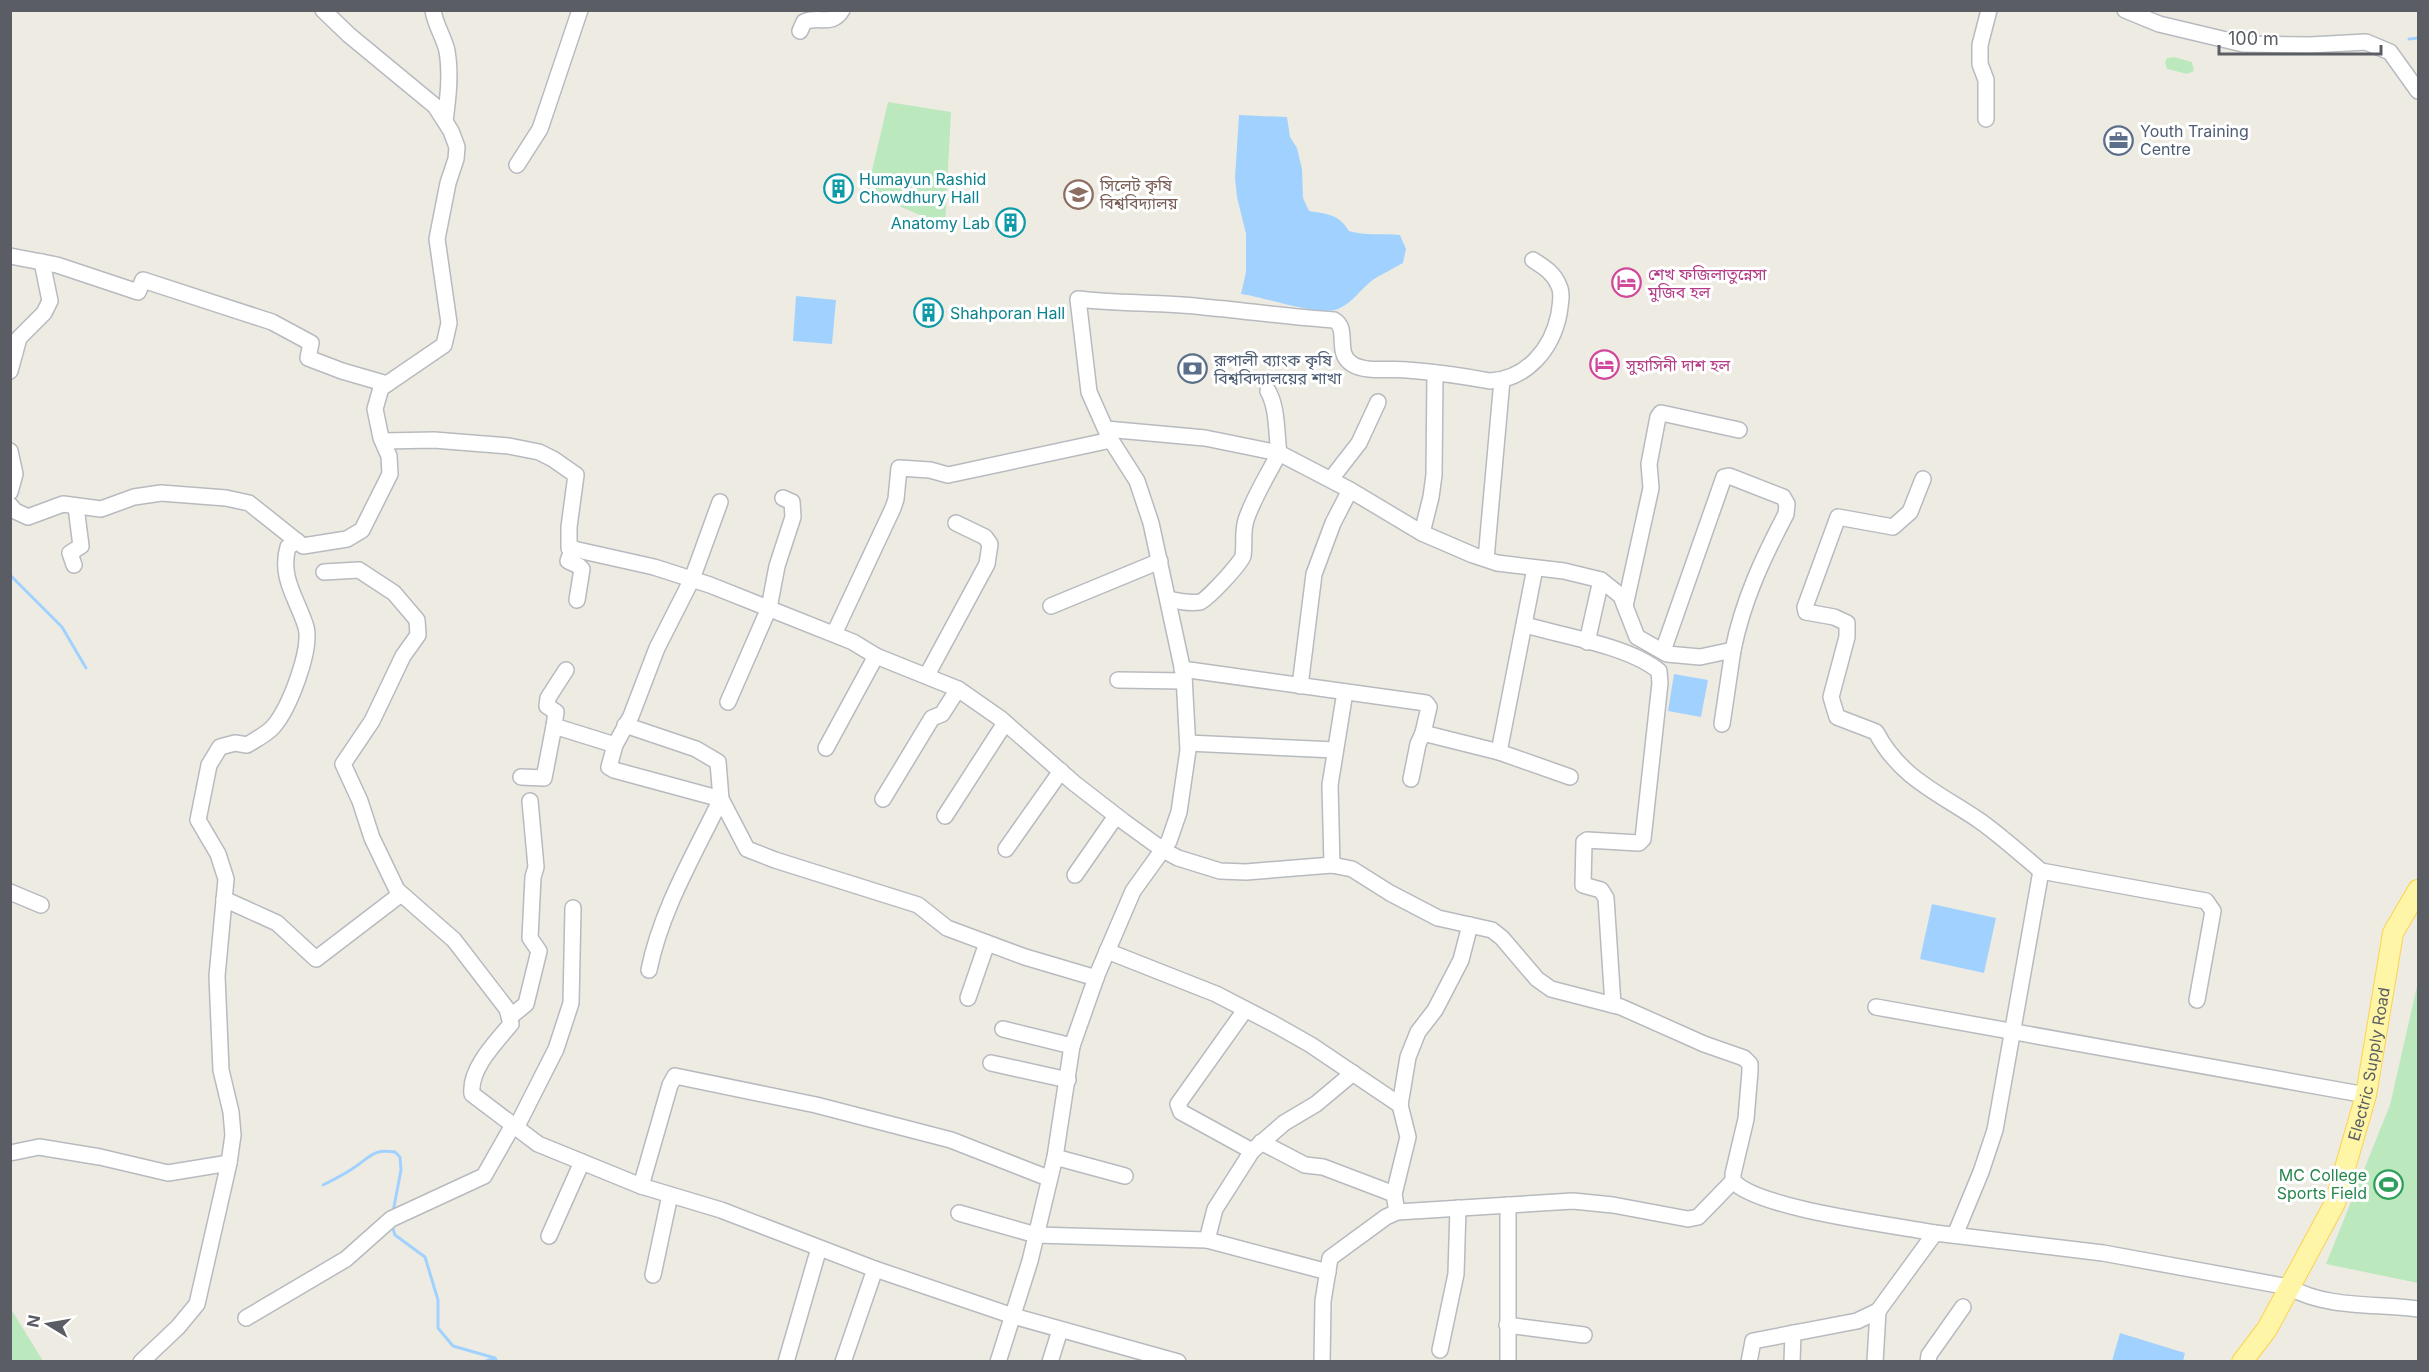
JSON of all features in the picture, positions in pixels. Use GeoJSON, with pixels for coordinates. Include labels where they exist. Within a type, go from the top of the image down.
{"type":"FeatureCollection","features":[{"type":"Feature","properties":{"kind":"main road","name":"Electric Supply Road"},"geometry":{"type":"LineString","coordinates":[[2242,1362],[2267,1329],[2335,1203],[2366,1095],[2393,933],[2418,890]]}},
{"type":"Feature","properties":{"kind":"street"},"geometry":{"type":"LineString","coordinates":[[10,505],[15,511],[28,517],[63,504],[101,509],[134,497],[161,493],[249,502],[303,546],[347,539],[362,530],[390,474],[389,456],[375,409],[381,388],[444,345],[448,334],[448,312],[436,239],[457,147],[435,106],[349,35],[323,10]]}},
{"type":"Feature","properties":{"kind":"street"},"geometry":{"type":"LineString","coordinates":[[433,10],[435,24],[446,49],[449,88],[445,121]]}},
{"type":"Feature","properties":{"kind":"street"},"geometry":{"type":"LineString","coordinates":[[517,165],[540,129],[580,10]]}},
{"type":"Feature","properties":{"kind":"street"},"geometry":{"type":"LineString","coordinates":[[801,31],[804,22],[812,18],[827,21],[837,18],[842,10]]}},
{"type":"Feature","properties":{"kind":"street"},"geometry":{"type":"LineString","coordinates":[[1986,119],[1986,80],[1980,64],[1980,45],[1989,10]]}},
{"type":"Feature","properties":{"kind":"street"},"geometry":{"type":"LineString","coordinates":[[2125,10],[2159,24],[2243,44],[2310,45],[2366,42],[2391,52],[2418,91]]}},
{"type":"Feature","properties":{"kind":"street"},"geometry":{"type":"LineString","coordinates":[[10,256],[57,265],[138,292],[143,280],[272,322],[311,343],[308,358],[387,384]]}},
{"type":"Feature","properties":{"kind":"street"},"geometry":{"type":"LineString","coordinates":[[998,1362],[1036,1234],[1055,1157],[1072,1046],[1096,978],[1133,891],[1170,841],[1179,812],[1188,743],[1183,675],[1151,523],[1137,481],[1108,435],[1089,392],[1078,298],[1115,303],[1205,307],[1252,314],[1334,320],[1339,323],[1341,329],[1343,354],[1352,364],[1360,367],[1435,373],[1490,381],[1502,380],[1523,370],[1542,355],[1556,325],[1561,303],[1560,288],[1551,272],[1533,260]]}},
{"type":"Feature","properties":{"kind":"street"},"geometry":{"type":"LineString","coordinates":[[10,371],[19,338],[44,313],[50,301],[42,262]]}},
{"type":"Feature","properties":{"kind":"street"},"geometry":{"type":"LineString","coordinates":[[1422,533],[1434,475],[1435,373]]}},
{"type":"Feature","properties":{"kind":"street"},"geometry":{"type":"LineString","coordinates":[[1486,559],[1502,380]]}},
{"type":"Feature","properties":{"kind":"street"},"geometry":{"type":"LineString","coordinates":[[1168,599],[1199,602],[1205,600],[1229,573],[1239,566],[1243,557],[1242,535],[1246,520],[1279,453],[1274,402],[1268,391]]}},
{"type":"Feature","properties":{"kind":"street"},"geometry":{"type":"LineString","coordinates":[[1331,479],[1359,443],[1378,402]]}},
{"type":"Feature","properties":{"kind":"street"},"geometry":{"type":"LineString","coordinates":[[1625,606],[1651,488],[1649,464],[1658,417],[1661,413],[1739,430]]}},
{"type":"Feature","properties":{"kind":"street"},"geometry":{"type":"LineString","coordinates":[[834,634],[893,508],[899,468],[930,470],[948,475],[1108,435],[1205,438],[1279,453],[1331,479],[1422,533],[1486,559],[1577,573],[1601,580],[1621,596],[1638,637],[1663,651],[1682,656],[1700,657],[1733,650]]}},
{"type":"Feature","properties":{"kind":"street"},"geometry":{"type":"LineString","coordinates":[[383,441],[434,440],[509,446],[539,452],[576,475],[569,527],[569,548],[654,567],[692,579],[854,642],[876,656],[958,688],[1005,723],[1116,816],[1163,850],[1195,865],[1220,871],[1246,872],[1332,865],[1352,869],[1438,918],[1492,930],[1502,938],[1536,979],[1551,989],[1613,1005],[1744,1058],[1750,1064],[1746,1119],[1733,1181],[1698,1217],[1688,1219],[1612,1205],[1573,1201],[1397,1212],[1386,1217],[1330,1258],[1323,1300],[1322,1362]]}},
{"type":"Feature","properties":{"kind":"street"},"geometry":{"type":"LineString","coordinates":[[10,451],[15,474],[10,492]]}},
{"type":"Feature","properties":{"kind":"street"},"geometry":{"type":"LineString","coordinates":[[1663,651],[1700,540],[1724,477],[1729,476],[1783,497],[1787,504],[1786,514],[1752,581],[1739,621],[1722,724]]}},
{"type":"Feature","properties":{"kind":"street"},"geometry":{"type":"LineString","coordinates":[[1923,479],[1910,512],[1893,527],[1838,517],[1805,607],[1806,612],[1847,622],[1847,637],[1831,698],[1837,717],[1876,732],[1882,744],[1916,781],[1980,821],[2041,871],[2206,901],[2213,911],[2197,1000]]}},
{"type":"Feature","properties":{"kind":"street"},"geometry":{"type":"LineString","coordinates":[[1300,686],[1314,574],[1333,523],[1350,490]]}},
{"type":"Feature","properties":{"kind":"street"},"geometry":{"type":"LineString","coordinates":[[728,702],[769,608],[777,566],[793,517],[792,502],[783,498]]}},
{"type":"Feature","properties":{"kind":"street"},"geometry":{"type":"LineString","coordinates":[[720,502],[692,579],[657,648],[615,745],[609,767],[721,799]]}},
{"type":"Feature","properties":{"kind":"street"},"geometry":{"type":"LineString","coordinates":[[74,565],[70,553],[81,546],[76,507]]}},
{"type":"Feature","properties":{"kind":"street"},"geometry":{"type":"LineString","coordinates":[[927,675],[987,564],[990,544],[985,537],[956,523]]}},
{"type":"Feature","properties":{"kind":"street"},"geometry":{"type":"LineString","coordinates":[[141,1362],[178,1327],[197,1304],[229,1163],[233,1135],[231,1112],[221,1070],[217,976],[226,879],[218,854],[198,820],[209,765],[220,747],[234,743],[247,745],[273,727],[296,687],[305,649],[307,628],[288,582],[285,557],[288,548],[297,542]]}},
{"type":"Feature","properties":{"kind":"street"},"geometry":{"type":"LineString","coordinates":[[573,548],[568,561],[582,569],[577,600]]}},
{"type":"Feature","properties":{"kind":"street"},"geometry":{"type":"LineString","coordinates":[[1051,606],[1160,561]]}},
{"type":"Feature","properties":{"kind":"street"},"geometry":{"type":"LineString","coordinates":[[1499,752],[1535,568]]}},
{"type":"Feature","properties":{"kind":"street"},"geometry":{"type":"LineString","coordinates":[[324,572],[359,570],[394,594],[417,620],[418,635],[403,656],[372,721],[343,764],[360,801],[372,838],[397,890],[454,940],[507,1009],[512,1024],[487,1052],[471,1086],[472,1094],[538,1144],[641,1186],[721,1210],[875,1269],[1131,1356],[1178,1362]]}},
{"type":"Feature","properties":{"kind":"street"},"geometry":{"type":"LineString","coordinates":[[1587,642],[1601,580]]}},
{"type":"Feature","properties":{"kind":"street"},"geometry":{"type":"LineString","coordinates":[[1525,625],[1649,662],[1659,671],[1660,683],[1643,839],[1639,843],[1587,840],[1582,848],[1583,885],[1601,890],[1606,898],[1613,1005]]}},
{"type":"Feature","properties":{"kind":"street"},"geometry":{"type":"LineString","coordinates":[[826,748],[876,656]]}},
{"type":"Feature","properties":{"kind":"street"},"geometry":{"type":"LineString","coordinates":[[521,777],[544,778],[556,712],[548,706],[548,698],[566,670]]}},
{"type":"Feature","properties":{"kind":"street"},"geometry":{"type":"LineString","coordinates":[[1118,680],[1183,675],[1300,686],[1428,704],[1424,733],[1418,744],[1411,778]]}},
{"type":"Feature","properties":{"kind":"street"},"geometry":{"type":"LineString","coordinates":[[883,799],[932,718],[942,714],[958,688]]}},
{"type":"Feature","properties":{"kind":"street"},"geometry":{"type":"LineString","coordinates":[[1332,865],[1329,802],[1345,692]]}},
{"type":"Feature","properties":{"kind":"street"},"geometry":{"type":"LineString","coordinates":[[945,816],[1005,723]]}},
{"type":"Feature","properties":{"kind":"street"},"geometry":{"type":"LineString","coordinates":[[625,725],[696,748],[718,762],[721,799],[747,849],[918,905],[947,928],[1025,957],[1096,978]]}},
{"type":"Feature","properties":{"kind":"street"},"geometry":{"type":"LineString","coordinates":[[554,726],[615,745]]}},
{"type":"Feature","properties":{"kind":"street"},"geometry":{"type":"LineString","coordinates":[[1424,733],[1499,752],[1570,777]]}},
{"type":"Feature","properties":{"kind":"street"},"geometry":{"type":"LineString","coordinates":[[1188,743],[1335,750]]}},
{"type":"Feature","properties":{"kind":"street"},"geometry":{"type":"LineString","coordinates":[[1006,849],[1060,771]]}},
{"type":"Feature","properties":{"kind":"street"},"geometry":{"type":"LineString","coordinates":[[650,970],[654,948],[675,893],[721,799]]}},
{"type":"Feature","properties":{"kind":"street"},"geometry":{"type":"LineString","coordinates":[[510,1017],[526,1004],[539,951],[530,938],[533,877],[536,867],[530,801]]}},
{"type":"Feature","properties":{"kind":"street"},"geometry":{"type":"LineString","coordinates":[[1075,875],[1116,816]]}},
{"type":"Feature","properties":{"kind":"street"},"geometry":{"type":"LineString","coordinates":[[1955,1235],[1981,1172],[1995,1130],[2041,871]]}},
{"type":"Feature","properties":{"kind":"street"},"geometry":{"type":"LineString","coordinates":[[10,892],[41,905]]}},
{"type":"Feature","properties":{"kind":"street"},"geometry":{"type":"LineString","coordinates":[[224,899],[278,923],[316,959],[400,894]]}},
{"type":"Feature","properties":{"kind":"street"},"geometry":{"type":"LineString","coordinates":[[246,1318],[346,1259],[391,1219],[484,1176],[556,1049],[571,1003],[573,908]]}},
{"type":"Feature","properties":{"kind":"street"},"geometry":{"type":"LineString","coordinates":[[1397,1212],[1394,1194],[1408,1137],[1400,1106],[1408,1057],[1418,1032],[1436,1010],[1461,960],[1470,925]]}},
{"type":"Feature","properties":{"kind":"street"},"geometry":{"type":"LineString","coordinates":[[968,998],[987,943]]}},
{"type":"Feature","properties":{"kind":"street"},"geometry":{"type":"LineString","coordinates":[[1107,951],[1216,994],[1311,1045],[1400,1106]]}},
{"type":"Feature","properties":{"kind":"street"},"geometry":{"type":"LineString","coordinates":[[1876,1007],[2366,1095]]}},
{"type":"Feature","properties":{"kind":"street"},"geometry":{"type":"LineString","coordinates":[[1245,1010],[1178,1104],[1181,1112],[1257,1147],[1305,1165],[1323,1167],[1394,1194]]}},
{"type":"Feature","properties":{"kind":"street"},"geometry":{"type":"LineString","coordinates":[[1003,1029],[1072,1046]]}},
{"type":"Feature","properties":{"kind":"street"},"geometry":{"type":"LineString","coordinates":[[991,1063],[1068,1080]]}},
{"type":"Feature","properties":{"kind":"street"},"geometry":{"type":"LineString","coordinates":[[1207,1240],[1215,1209],[1257,1147],[1284,1123],[1316,1104],[1353,1073]]}},
{"type":"Feature","properties":{"kind":"street"},"geometry":{"type":"LineString","coordinates":[[641,1186],[670,1085],[675,1076],[816,1105],[951,1140],[1048,1178]]}},
{"type":"Feature","properties":{"kind":"street"},"geometry":{"type":"LineString","coordinates":[[10,1153],[39,1147],[100,1157],[168,1173],[229,1163]]}},
{"type":"Feature","properties":{"kind":"street"},"geometry":{"type":"LineString","coordinates":[[1055,1157],[1125,1176]]}},
{"type":"Feature","properties":{"kind":"street"},"geometry":{"type":"LineString","coordinates":[[549,1236],[582,1162]]}},
{"type":"Feature","properties":{"kind":"street"},"geometry":{"type":"LineString","coordinates":[[1733,1181],[1737,1186],[1764,1199],[1793,1207],[1935,1233],[2103,1252],[2289,1287],[2302,1294],[2357,1304],[2418,1309]]}},
{"type":"Feature","properties":{"kind":"street"},"geometry":{"type":"LineString","coordinates":[[653,1275],[670,1195]]}},
{"type":"Feature","properties":{"kind":"street"},"geometry":{"type":"LineString","coordinates":[[1508,1205],[1508,1362]]}},
{"type":"Feature","properties":{"kind":"street"},"geometry":{"type":"LineString","coordinates":[[1440,1350],[1456,1274],[1458,1208]]}},
{"type":"Feature","properties":{"kind":"street"},"geometry":{"type":"LineString","coordinates":[[958,1213],[1036,1234],[1207,1240],[1328,1272]]}},
{"type":"Feature","properties":{"kind":"street"},"geometry":{"type":"LineString","coordinates":[[1749,1362],[1753,1341],[1857,1321],[1878,1311],[1935,1233]]}},
{"type":"Feature","properties":{"kind":"street"},"geometry":{"type":"LineString","coordinates":[[786,1362],[819,1248]]}},
{"type":"Feature","properties":{"kind":"street"},"geometry":{"type":"LineString","coordinates":[[843,1362],[875,1269]]}},
{"type":"Feature","properties":{"kind":"street"},"geometry":{"type":"LineString","coordinates":[[1928,1362],[1929,1355],[1963,1307]]}},
{"type":"Feature","properties":{"kind":"street"},"geometry":{"type":"LineString","coordinates":[[1875,1362],[1878,1311]]}},
{"type":"Feature","properties":{"kind":"street"},"geometry":{"type":"LineString","coordinates":[[1507,1325],[1584,1335]]}},
{"type":"Feature","properties":{"kind":"street"},"geometry":{"type":"LineString","coordinates":[[1050,1362],[1060,1330]]}},
{"type":"Feature","properties":{"kind":"street"},"geometry":{"type":"LineString","coordinates":[[1792,1362],[1793,1333]]}},
{"type":"Feature","properties":{"kind":"green space"},"geometry":{"type":"Polygon","coordinates":[[[2174,57],[2192,62],[2194,71],[2187,74],[2167,69],[2165,62],[2167,58],[2174,57]]]}},
{"type":"Feature","properties":{"kind":"green space"},"geometry":{"type":"Polygon","coordinates":[[[888,102],[951,112],[945,226],[867,192],[888,102]]]}},
{"type":"Feature","properties":{"kind":"green space","name":"MC College Sports Field"},"geometry":{"type":"Polygon","coordinates":[[[2418,982],[2418,1283],[2326,1264],[2390,1105],[2418,982]]]}},
{"type":"Feature","properties":{"kind":"green space"},"geometry":{"type":"Polygon","coordinates":[[[11,1309],[43,1361],[11,1361],[11,1309]]]}},
{"type":"Feature","properties":{"kind":"water"},"geometry":{"type":"Polygon","coordinates":[[[1239,115],[1287,117],[1290,137],[1297,148],[1302,169],[1303,198],[1309,211],[1337,218],[1349,231],[1400,235],[1406,249],[1403,263],[1374,279],[1343,306],[1329,311],[1305,309],[1241,294],[1246,272],[1246,234],[1235,178],[1239,115]]]}},
{"type":"Feature","properties":{"kind":"water"},"geometry":{"type":"Polygon","coordinates":[[[796,296],[836,300],[832,344],[793,341],[796,296]]]}},
{"type":"Feature","properties":{"kind":"water"},"geometry":{"type":"Polygon","coordinates":[[[1674,674],[1708,680],[1701,717],[1668,711],[1674,674]]]}},
{"type":"Feature","properties":{"kind":"water"},"geometry":{"type":"Polygon","coordinates":[[[1932,904],[1996,918],[1984,973],[1920,959],[1932,904]]]}},
{"type":"Feature","properties":{"kind":"water"},"geometry":{"type":"Polygon","coordinates":[[[2120,1333],[2185,1353],[2183,1361],[2112,1361],[2120,1333]]]}},
{"type":"Feature","properties":{"kind":"waterway"},"geometry":{"type":"LineString","coordinates":[[2409,39],[2418,38]]}},
{"type":"Feature","properties":{"kind":"waterway"},"geometry":{"type":"LineString","coordinates":[[10,575],[62,627],[86,668]]}},
{"type":"Feature","properties":{"kind":"waterway"},"geometry":{"type":"LineString","coordinates":[[323,1185],[376,1153],[395,1152],[400,1157],[401,1170],[393,1212]]}},
{"type":"Feature","properties":{"kind":"waterway"},"geometry":{"type":"LineString","coordinates":[[392,1226],[395,1235],[425,1257],[438,1300],[438,1328],[453,1346],[495,1358],[497,1362]]}},
{"type":"Feature","properties":{"kind":"waterway"},"geometry":{"type":"LineString","coordinates":[[483,1362],[493,1359]]}},
{"type":"Feature","properties":{"kind":"place","name":"Youth Training Centre"},"geometry":{"type":"Point","coordinates":[2119,140]}},
{"type":"Feature","properties":{"kind":"place","name":"Humayun Rashid Chowdhury Hall"},"geometry":{"type":"Point","coordinates":[838,188]}},
{"type":"Feature","properties":{"kind":"place","name":"সিলেট কৃষি বিশ্ববিদ্যালয়"},"geometry":{"type":"Point","coordinates":[1079,194]}},
{"type":"Feature","properties":{"kind":"place","name":"Anatomy Lab"},"geometry":{"type":"Point","coordinates":[1011,223]}},
{"type":"Feature","properties":{"kind":"place","name":"শেখ ফজিলাতুন্নেসা মুজিব হল"},"geometry":{"type":"Point","coordinates":[1627,283]}},
{"type":"Feature","properties":{"kind":"place","name":"Shahporan Hall"},"geometry":{"type":"Point","coordinates":[929,313]}},
{"type":"Feature","properties":{"kind":"place","name":"সুহাসিনী দাশ হল"},"geometry":{"type":"Point","coordinates":[1605,365]}},
{"type":"Feature","properties":{"kind":"place","name":"রূপালী ব্যাংক কৃষি বিশ্ববিদ্যালয়ের শাখা"},"geometry":{"type":"Point","coordinates":[1193,369]}},
{"type":"Feature","properties":{"kind":"place","name":"MC College Sports Field"},"geometry":{"type":"Point","coordinates":[2388,1184]}}]}
